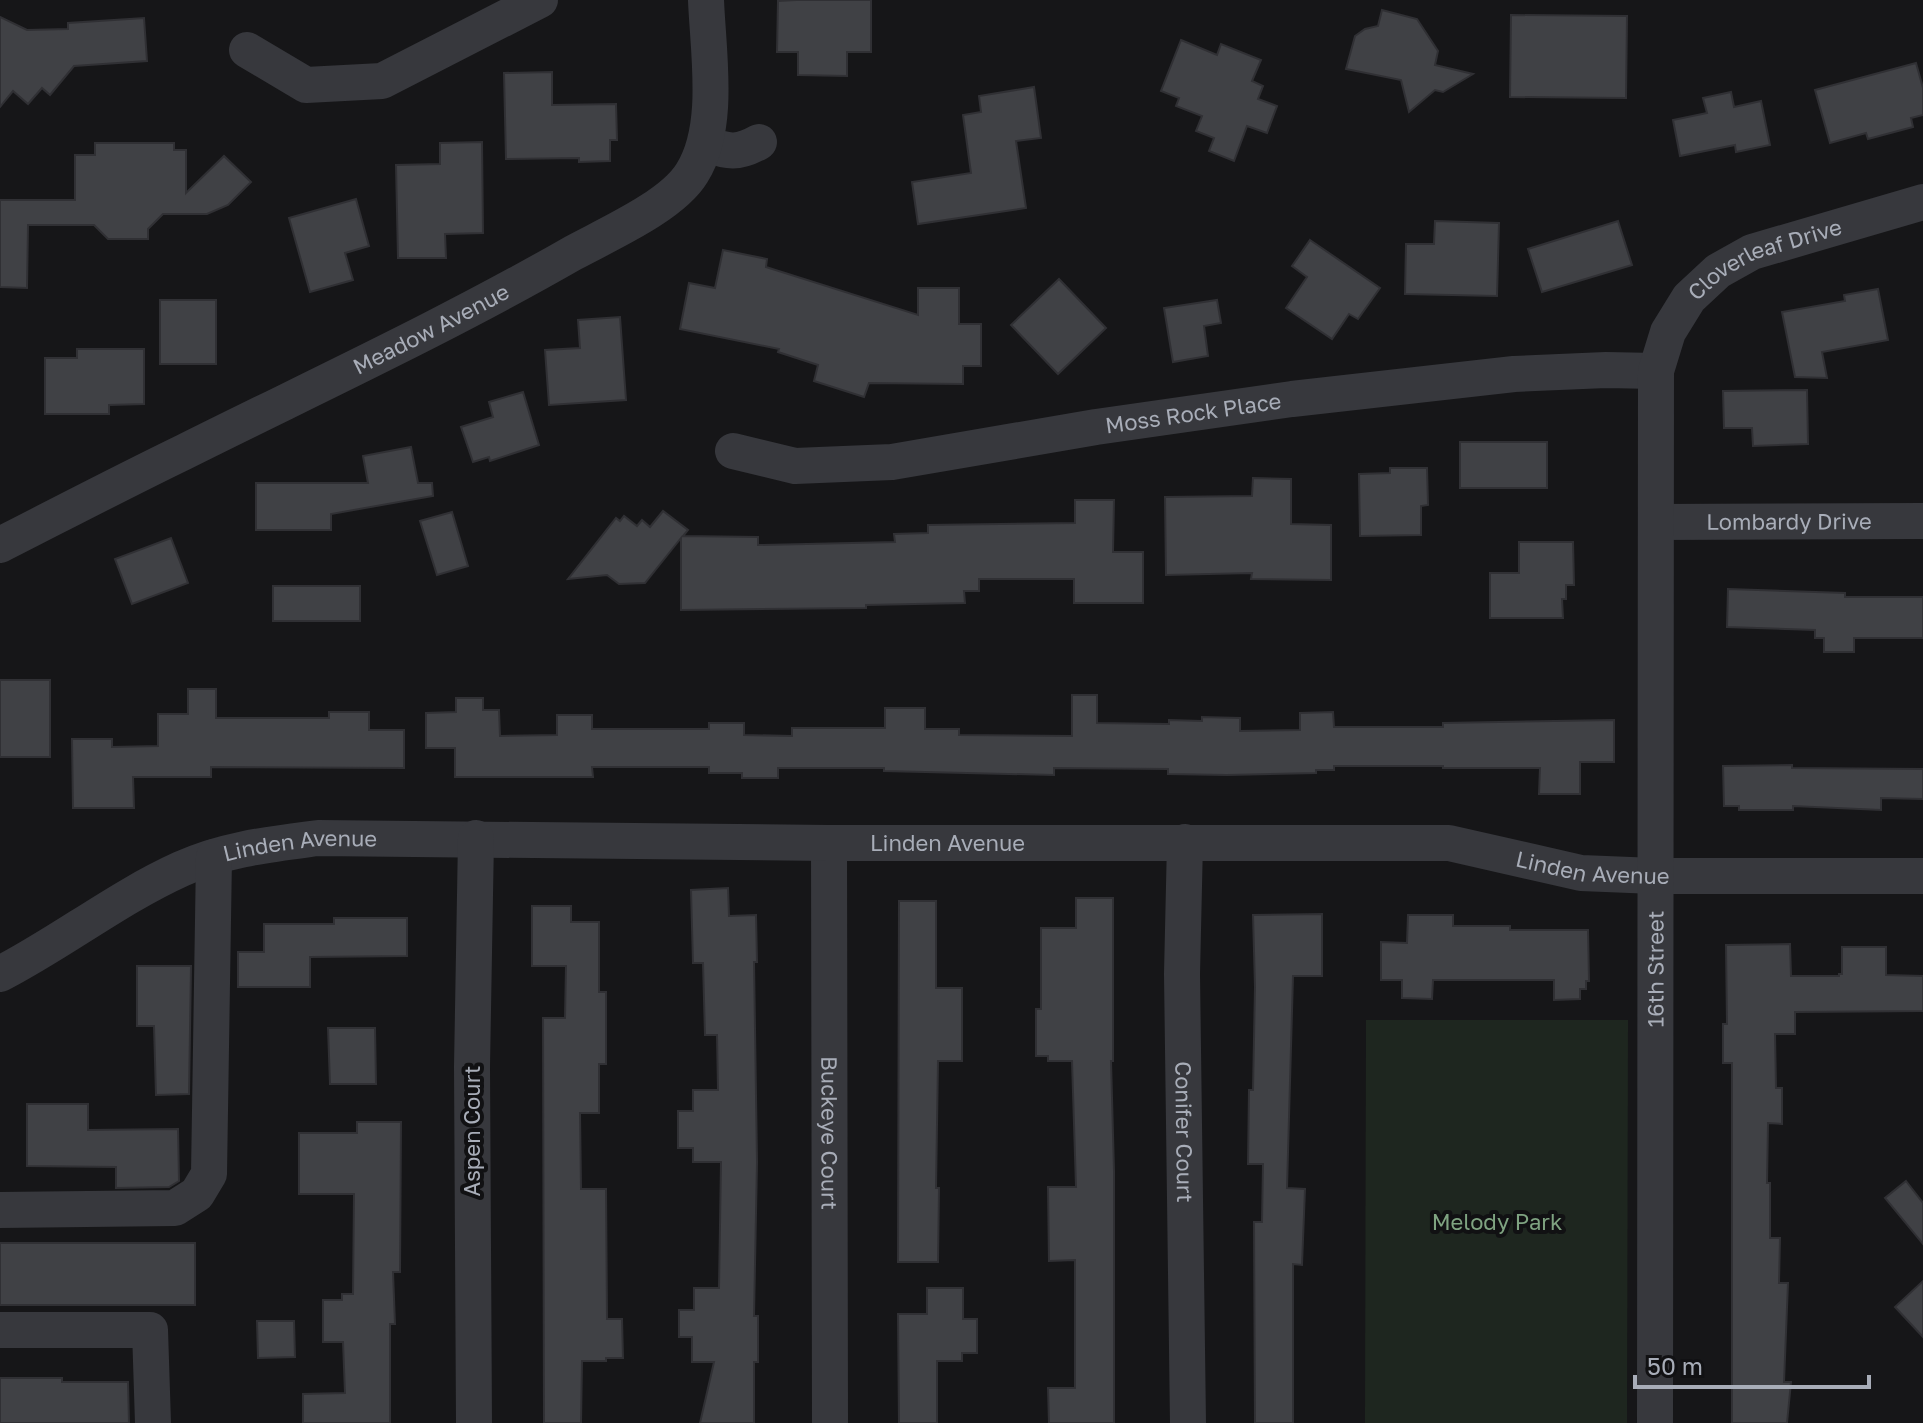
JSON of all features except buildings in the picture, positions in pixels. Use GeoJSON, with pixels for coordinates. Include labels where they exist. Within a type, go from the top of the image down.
{"type":"FeatureCollection","features":[{"type":"Feature","properties":{"kind":"street"},"geometry":{"type":"LineString","coordinates":[[247,50],[306,85],[382,81],[540,0]]}},
{"type":"Feature","properties":{"kind":"street","name":"Meadow Avenue"},"geometry":{"type":"LineString","coordinates":[[0,545],[455,317],[670,198],[692,174],[706,144],[709,110],[706,0]]}},
{"type":"Feature","properties":{"kind":"street"},"geometry":{"type":"LineString","coordinates":[[706,144],[730,153],[745,150],[759,142]]}},
{"type":"Feature","properties":{"kind":"street","name":"Cloverleaf Drive"},"geometry":{"type":"LineString","coordinates":[[1656,371],[1668,332],[1689,298],[1718,271],[1752,252],[1923,202]]}},
{"type":"Feature","properties":{"kind":"street","name":"Moss Rock Place"},"geometry":{"type":"LineString","coordinates":[[733,451],[795,466],[892,462],[1096,427],[1292,399],[1514,374],[1656,371]]}},
{"type":"Feature","properties":{"kind":"street","name":"16th Street"},"geometry":{"type":"LineString","coordinates":[[1655,1423],[1656,371]]}},
{"type":"Feature","properties":{"kind":"street","name":"Lombardy Drive"},"geometry":{"type":"LineString","coordinates":[[1657,522],[1923,521]]}},
{"type":"Feature","properties":{"kind":"street","name":"Linden Avenue"},"geometry":{"type":"LineString","coordinates":[[0,974],[45,951],[143,889],[181,869],[263,845],[318,838],[829,843],[1449,843],[1581,873],[1923,876]]}},
{"type":"Feature","properties":{"kind":"street","name":"Aspen Court"},"geometry":{"type":"LineString","coordinates":[[474,1423],[472,1067],[476,838]]}},
{"type":"Feature","properties":{"kind":"street","name":"Conifer Court"},"geometry":{"type":"LineString","coordinates":[[1185,842],[1182,974],[1188,1423]]}},
{"type":"Feature","properties":{"kind":"street","name":"Buckeye Court"},"geometry":{"type":"LineString","coordinates":[[829,843],[830,1423]]}},
{"type":"Feature","properties":{"kind":"street"},"geometry":{"type":"LineString","coordinates":[[0,1210],[175,1208],[197,1194],[209,1174],[214,857]]}},
{"type":"Feature","properties":{"kind":"street"},"geometry":{"type":"LineString","coordinates":[[0,1330],[150,1330],[153,1423]]}},
{"type":"Feature","properties":{"kind":"green space","name":"Melody Park"},"geometry":{"type":"Polygon","coordinates":[[[1366,1020],[1628,1020],[1627,1423],[1365,1423],[1366,1020]]]}}]}
